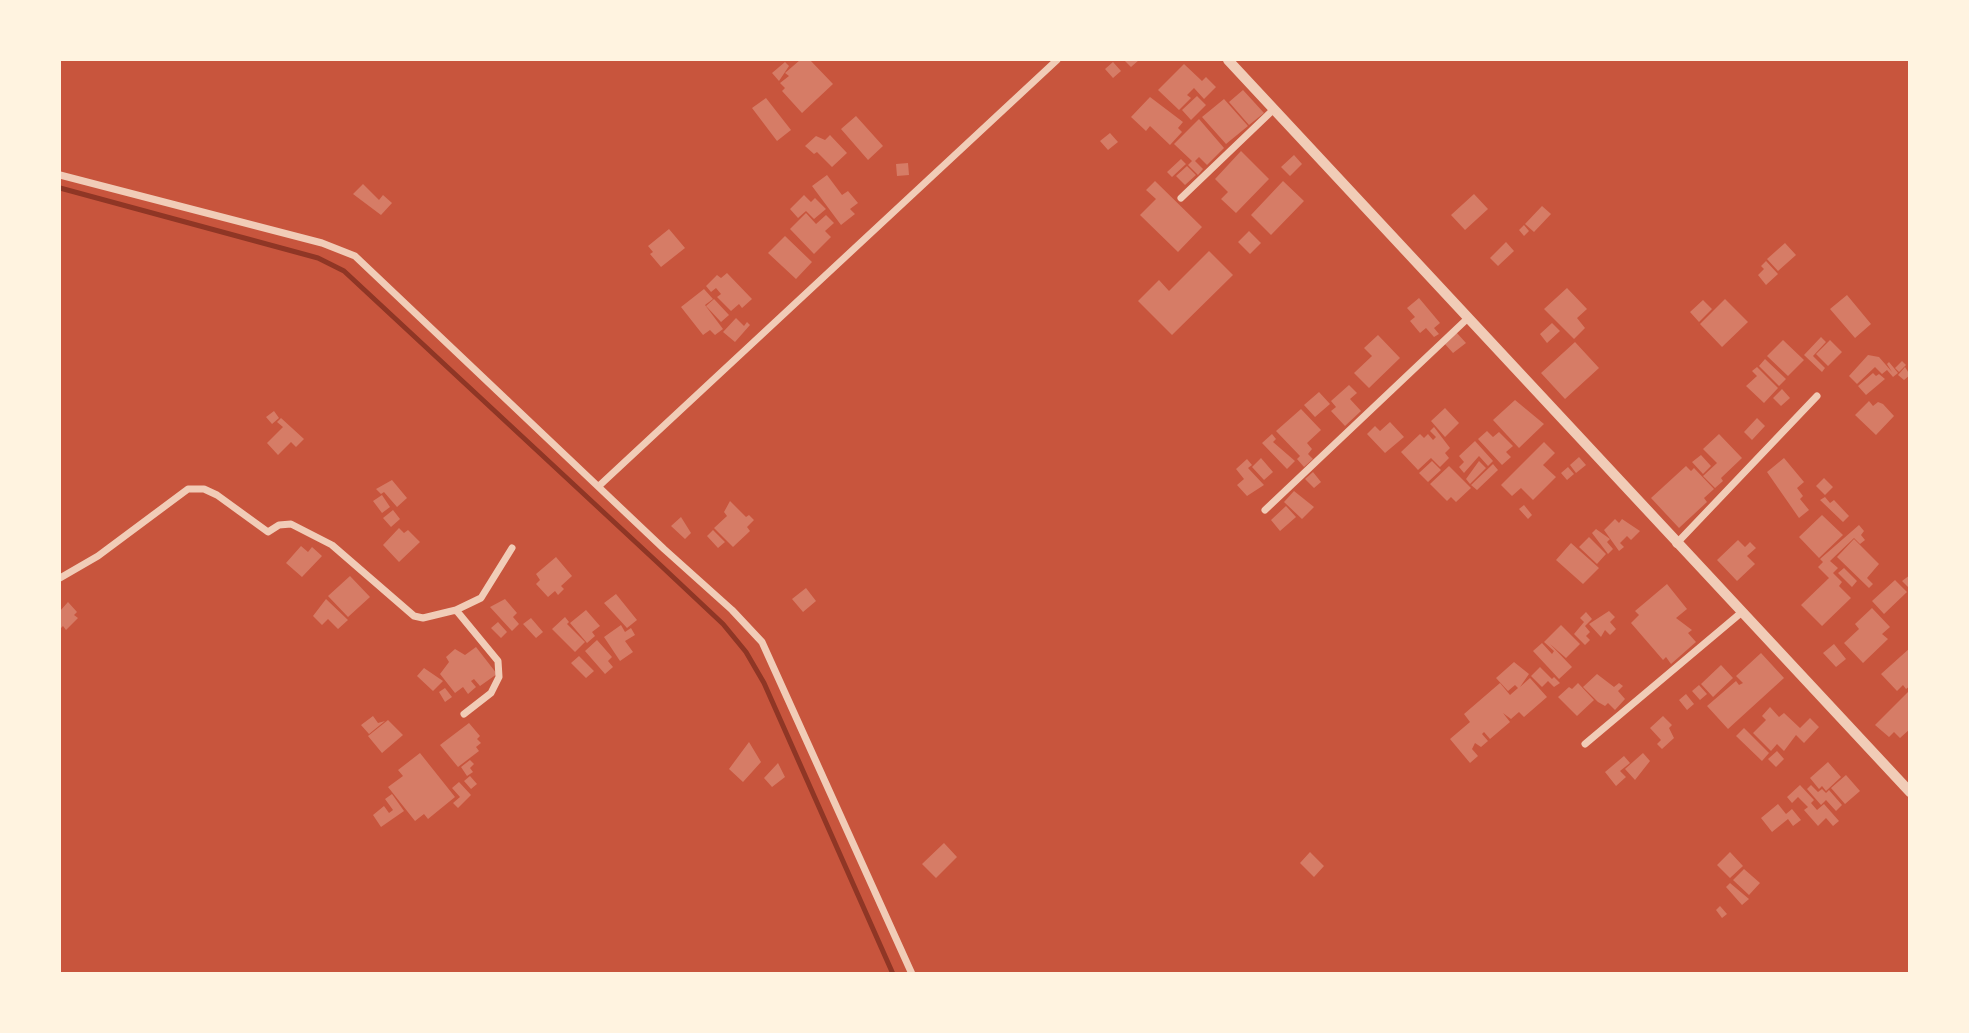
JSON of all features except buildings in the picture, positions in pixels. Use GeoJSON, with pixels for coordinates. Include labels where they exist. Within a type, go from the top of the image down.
{"type":"FeatureCollection","features":[{"type":"Feature","properties":{"kind":"street"},"geometry":{"type":"LineString","coordinates":[[600,485],[1058,60]]}},
{"type":"Feature","properties":{"kind":"street"},"geometry":{"type":"LineString","coordinates":[[1228,60],[1909,792]]}},
{"type":"Feature","properties":{"kind":"street"},"geometry":{"type":"LineString","coordinates":[[1181,198],[1274,109]]}},
{"type":"Feature","properties":{"kind":"street"},"geometry":{"type":"LineString","coordinates":[[60,175],[322,243],[355,257],[600,485],[732,610],[762,642],[912,974]]}},
{"type":"Feature","properties":{"kind":"street"},"geometry":{"type":"LineString","coordinates":[[1265,510],[1468,318]]}},
{"type":"Feature","properties":{"kind":"street"},"geometry":{"type":"LineString","coordinates":[[1676,544],[1816,396]]}},
{"type":"Feature","properties":{"kind":"street"},"geometry":{"type":"LineString","coordinates":[[60,578],[98,556],[188,489],[204,489],[232,504],[268,531],[279,525],[291,524],[332,545],[414,616],[423,618],[456,610],[481,598],[512,548]]}},
{"type":"Feature","properties":{"kind":"street"},"geometry":{"type":"LineString","coordinates":[[456,610],[498,661],[499,677],[491,693],[464,714]]}},
{"type":"Feature","properties":{"kind":"street"},"geometry":{"type":"LineString","coordinates":[[1585,744],[1742,611]]}},
{"type":"Feature","properties":{"kind":"waterway"},"geometry":{"type":"LineString","coordinates":[[60,188],[318,258],[344,271],[723,624],[746,652],[764,683],[893,974]]}}]}
